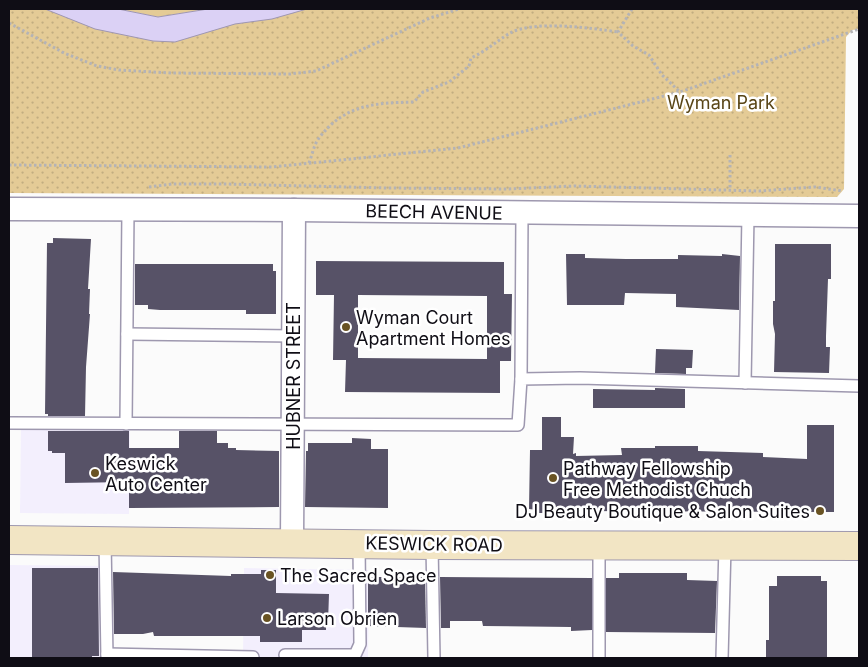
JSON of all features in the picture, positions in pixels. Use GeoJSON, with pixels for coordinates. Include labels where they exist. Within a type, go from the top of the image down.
{"type":"FeatureCollection","features":[{"type":"Feature","properties":{"kind":"street","name":"BEECH AVENUE"},"geometry":{"type":"LineString","coordinates":[[9,210],[294,210],[859,216]]}},
{"type":"Feature","properties":{"kind":"street","name":"HUBNER STREET"},"geometry":{"type":"LineString","coordinates":[[292,542],[294,210]]}},
{"type":"Feature","properties":{"kind":"street","name":"KESWICK ROAD"},"geometry":{"type":"LineString","coordinates":[[9,540],[432,545],[859,546]]}},
{"type":"Feature","properties":{"kind":"lane"},"geometry":{"type":"LineString","coordinates":[[126,424],[128,210]]}},
{"type":"Feature","properties":{"kind":"lane"},"geometry":{"type":"LineString","coordinates":[[9,423],[518,425],[522,213]]}},
{"type":"Feature","properties":{"kind":"lane"},"geometry":{"type":"LineString","coordinates":[[746,383],[748,215]]}},
{"type":"Feature","properties":{"kind":"lane"},"geometry":{"type":"LineString","coordinates":[[127,334],[293,336]]}},
{"type":"Feature","properties":{"kind":"lane"},"geometry":{"type":"LineString","coordinates":[[520,379],[580,378],[859,386]]}},
{"type":"Feature","properties":{"kind":"lane"},"geometry":{"type":"LineString","coordinates":[[106,540],[107,656],[253,657]]}},
{"type":"Feature","properties":{"kind":"lane"},"geometry":{"type":"LineString","coordinates":[[285,654],[355,655],[360,644],[359,544]]}},
{"type":"Feature","properties":{"kind":"lane"},"geometry":{"type":"LineString","coordinates":[[432,545],[434,658]]}},
{"type":"Feature","properties":{"kind":"lane"},"geometry":{"type":"LineString","coordinates":[[599,545],[599,658]]}},
{"type":"Feature","properties":{"kind":"lane"},"geometry":{"type":"LineString","coordinates":[[722,658],[725,546]]}},
{"type":"Feature","properties":{"kind":"path"},"geometry":{"type":"LineString","coordinates":[[9,22],[64,53],[105,68],[162,72],[290,74],[316,71],[430,18],[459,9]]}},
{"type":"Feature","properties":{"kind":"path"},"geometry":{"type":"LineString","coordinates":[[618,32],[632,9]]}},
{"type":"Feature","properties":{"kind":"path"},"geometry":{"type":"LineString","coordinates":[[309,163],[318,139],[353,109],[376,103],[414,102],[423,92],[449,82],[469,66],[471,58],[487,50],[511,33],[524,28],[553,26],[588,27],[618,32],[633,46],[649,55],[662,75],[680,92]]}},
{"type":"Feature","properties":{"kind":"path"},"geometry":{"type":"LineString","coordinates":[[9,165],[272,167],[458,148],[680,92],[859,29]]}},
{"type":"Feature","properties":{"kind":"path"},"geometry":{"type":"LineString","coordinates":[[730,155],[730,190]]}},
{"type":"Feature","properties":{"kind":"path"},"geometry":{"type":"LineString","coordinates":[[147,187],[172,184],[224,184],[388,188],[574,186],[730,190],[788,190],[814,187],[843,190]]}},
{"type":"Feature","properties":{"kind":"shaded area"},"geometry":{"type":"Polygon","coordinates":[[[45,9],[118,9],[158,17],[208,9],[307,9],[272,19],[235,24],[175,42],[153,41],[95,29],[45,9]]]}},
{"type":"Feature","properties":{"kind":"shaded area"},"geometry":{"type":"Polygon","coordinates":[[[21,422],[130,425],[129,514],[20,513],[21,422]]]}},
{"type":"Feature","properties":{"kind":"shaded area"},"geometry":{"type":"Polygon","coordinates":[[[9,565],[110,566],[110,655],[243,657],[244,568],[369,570],[368,658],[9,658],[9,565]]]}},
{"type":"Feature","properties":{"kind":"green space","name":"Wyman Park"},"geometry":{"type":"Polygon","coordinates":[[[9,9],[77,9],[119,22],[261,9],[859,9],[859,29],[852,30],[846,37],[844,189],[837,197],[9,193],[9,9]]]}},
{"type":"Feature","properties":{"kind":"green space"},"geometry":{"type":"Polygon","coordinates":[[[118,9],[208,9],[158,17],[118,9]]]}},
{"type":"Feature","properties":{"kind":"building"},"geometry":{"type":"Polygon","coordinates":[[[53,238],[91,239],[88,289],[90,289],[90,314],[85,416],[48,416],[48,414],[45,414],[47,243],[53,243],[53,238]]]}},
{"type":"Feature","properties":{"kind":"building"},"geometry":{"type":"Polygon","coordinates":[[[775,244],[831,244],[831,279],[828,279],[826,336],[826,347],[830,347],[829,373],[774,372],[775,334],[773,301],[775,301],[775,244]]]}},
{"type":"Feature","properties":{"kind":"building"},"geometry":{"type":"Polygon","coordinates":[[[566,254],[585,254],[585,258],[626,259],[678,259],[678,255],[722,256],[722,254],[740,256],[739,310],[676,307],[676,294],[625,293],[624,305],[567,305],[566,254]]]}},
{"type":"Feature","properties":{"kind":"building","name":"Wyman Court Apartment Homes"},"geometry":{"type":"Polygon","coordinates":[[[316,261],[504,262],[504,294],[512,294],[511,361],[500,361],[500,393],[345,392],[346,360],[333,360],[334,295],[316,295],[316,261]],[[358,295],[358,358],[487,359],[487,296],[358,295]]]}},
{"type":"Feature","properties":{"kind":"building"},"geometry":{"type":"Polygon","coordinates":[[[135,264],[273,264],[273,271],[276,271],[276,314],[246,314],[246,310],[160,310],[148,309],[148,305],[135,305],[135,264]]]}},
{"type":"Feature","properties":{"kind":"building"},"geometry":{"type":"Polygon","coordinates":[[[656,349],[693,350],[692,368],[686,368],[686,374],[655,373],[656,349]]]}},
{"type":"Feature","properties":{"kind":"building"},"geometry":{"type":"Polygon","coordinates":[[[655,388],[685,389],[685,408],[593,408],[593,389],[655,390],[655,388]]]}},
{"type":"Feature","properties":{"kind":"building"},"geometry":{"type":"Polygon","coordinates":[[[542,417],[561,417],[561,437],[574,437],[573,454],[576,453],[576,456],[622,455],[621,448],[698,446],[698,451],[763,453],[763,457],[807,459],[807,425],[834,425],[834,512],[575,511],[575,513],[537,513],[537,510],[529,509],[530,450],[542,450],[542,417]]]}},
{"type":"Feature","properties":{"kind":"building"},"geometry":{"type":"Polygon","coordinates":[[[48,431],[129,431],[129,448],[179,448],[179,431],[217,431],[217,443],[228,443],[228,448],[236,448],[236,450],[279,451],[279,507],[129,508],[129,482],[65,483],[65,453],[52,453],[52,451],[48,451],[48,431]]]}},
{"type":"Feature","properties":{"kind":"building"},"geometry":{"type":"Polygon","coordinates":[[[352,438],[371,439],[371,449],[388,449],[388,508],[305,507],[306,451],[308,451],[308,443],[352,443],[352,438]]]}},
{"type":"Feature","properties":{"kind":"building"},"geometry":{"type":"Polygon","coordinates":[[[32,568],[98,568],[99,656],[92,656],[92,658],[32,658],[32,568]]]}},
{"type":"Feature","properties":{"kind":"building"},"geometry":{"type":"Polygon","coordinates":[[[261,570],[276,570],[276,593],[329,594],[326,630],[302,630],[302,642],[260,642],[260,636],[154,636],[153,632],[114,634],[113,572],[231,576],[231,574],[261,574],[261,570]]]}},
{"type":"Feature","properties":{"kind":"building"},"geometry":{"type":"Polygon","coordinates":[[[619,573],[687,573],[687,580],[717,581],[715,633],[606,632],[606,578],[619,578],[619,573]]]}},
{"type":"Feature","properties":{"kind":"building"},"geometry":{"type":"Polygon","coordinates":[[[777,576],[821,576],[821,581],[827,581],[827,658],[766,658],[766,640],[769,640],[769,586],[777,586],[777,576]]]}},
{"type":"Feature","properties":{"kind":"building"},"geometry":{"type":"Polygon","coordinates":[[[368,577],[425,577],[426,628],[368,626],[368,577]]]}},
{"type":"Feature","properties":{"kind":"building"},"geometry":{"type":"Polygon","coordinates":[[[440,577],[592,578],[592,630],[571,631],[571,627],[483,626],[482,621],[450,621],[450,628],[441,628],[440,577]]]}},
{"type":"Feature","properties":{"kind":"place","name":"Wyman Court Apartment Homes"},"geometry":{"type":"Point","coordinates":[346,327]}},
{"type":"Feature","properties":{"kind":"place","name":"Keswick Auto Center"},"geometry":{"type":"Point","coordinates":[95,473]}},
{"type":"Feature","properties":{"kind":"place","name":"Pathway Fellowship Free Methodist Chuch"},"geometry":{"type":"Point","coordinates":[553,478]}},
{"type":"Feature","properties":{"kind":"place","name":"DJ Beauty Boutique & Salon Suites"},"geometry":{"type":"Point","coordinates":[820,511]}},
{"type":"Feature","properties":{"kind":"place","name":"The Sacred Space"},"geometry":{"type":"Point","coordinates":[270,575]}},
{"type":"Feature","properties":{"kind":"place","name":"Larson Obrien"},"geometry":{"type":"Point","coordinates":[267,618]}}]}
